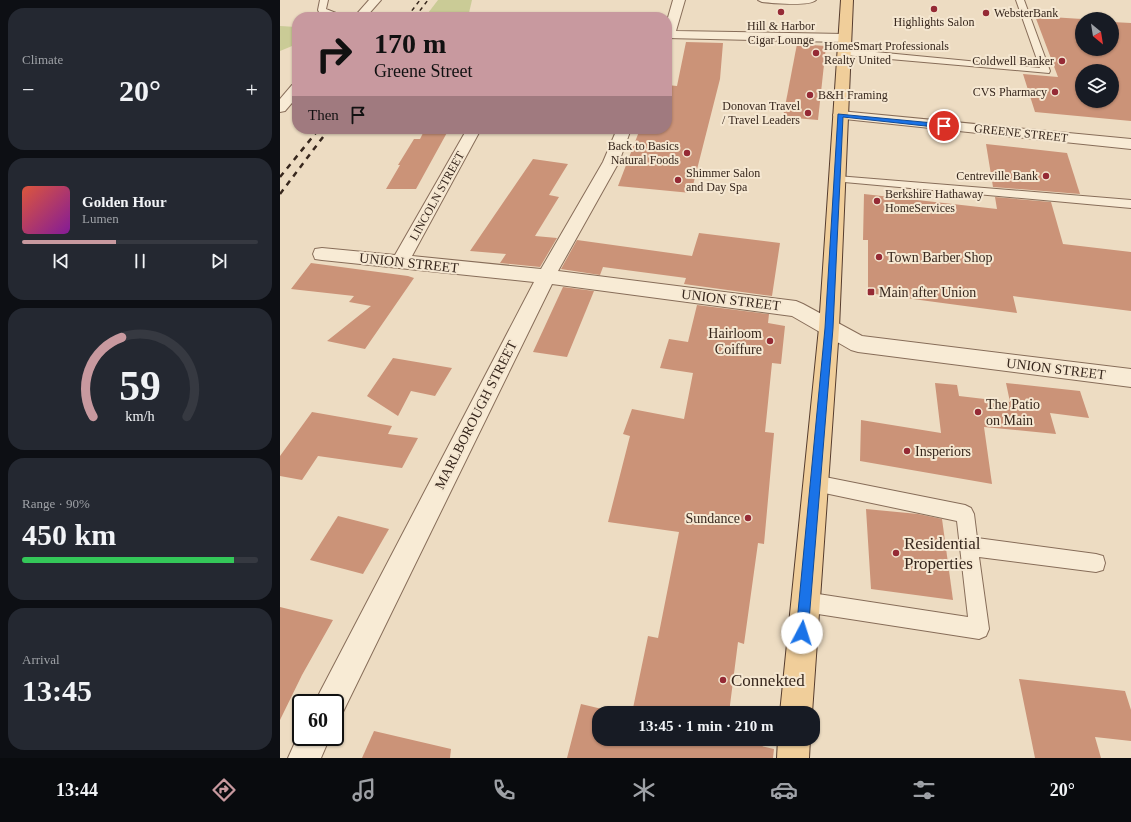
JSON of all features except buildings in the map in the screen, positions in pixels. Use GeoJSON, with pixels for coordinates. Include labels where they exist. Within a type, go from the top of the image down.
{"type":"FeatureCollection","features":[{"type":"Feature","properties":{"kind":"main road"},"geometry":{"type":"LineString","coordinates":[[797,706],[829,328],[847,0]]}},
{"type":"Feature","properties":{"kind":"main road"},"geometry":{"type":"LineString","coordinates":[[793,758],[794,746]]}},
{"type":"Feature","properties":{"kind":"street"},"geometry":{"type":"LineString","coordinates":[[364,12],[375,0]]}},
{"type":"Feature","properties":{"kind":"street"},"geometry":{"type":"LineString","coordinates":[[672,22],[679,0]]}},
{"type":"Feature","properties":{"kind":"street"},"geometry":{"type":"LineString","coordinates":[[672,34],[844,45]]}},
{"type":"Feature","properties":{"kind":"street"},"geometry":{"type":"LineString","coordinates":[[280,108],[292,94]]}},
{"type":"Feature","properties":{"kind":"street","name":"GREENE STREET"},"geometry":{"type":"LineString","coordinates":[[840,115],[1131,144]]}},
{"type":"Feature","properties":{"kind":"street","name":"LINCOLN STREET"},"geometry":{"type":"LineString","coordinates":[[400,262],[471,134]]}},
{"type":"Feature","properties":{"kind":"street","name":"MARLBOROUGH STREET"},"geometry":{"type":"LineString","coordinates":[[336,694],[546,276],[611,162],[622,134]]}},
{"type":"Feature","properties":{"kind":"street","name":"UNION STREET"},"geometry":{"type":"LineString","coordinates":[[322,254],[546,276],[796,308],[858,344],[1131,378]]}},
{"type":"Feature","properties":{"kind":"street"},"geometry":{"type":"LineString","coordinates":[[304,758],[310,746]]}},
{"type":"Feature","properties":{"kind":"lane"},"geometry":{"type":"LineString","coordinates":[[324,0],[322,2],[322,10],[327,12]]}},
{"type":"Feature","properties":{"kind":"lane"},"geometry":{"type":"LineString","coordinates":[[762,0],[812,0]]}},
{"type":"Feature","properties":{"kind":"lane"},"geometry":{"type":"LineString","coordinates":[[844,45],[1046,71],[1020,0]]}},
{"type":"Feature","properties":{"kind":"lane"},"geometry":{"type":"LineString","coordinates":[[837,179],[1131,204]]}},
{"type":"Feature","properties":{"kind":"lane"},"geometry":{"type":"LineString","coordinates":[[805,602],[979,629],[965,514],[815,483]]}},
{"type":"Feature","properties":{"kind":"lane"},"geometry":{"type":"LineString","coordinates":[[968,546],[1096,563]]}},
{"type":"Feature","properties":{"kind":"green space"},"geometry":{"type":"Polygon","coordinates":[[[438,0],[472,0],[469,12],[429,12],[438,0]]]}},
{"type":"Feature","properties":{"kind":"green space"},"geometry":{"type":"Polygon","coordinates":[[[280,26],[292,27],[292,46],[280,51],[280,26]]]}},
{"type":"Feature","properties":{"kind":"railway"},"geometry":{"type":"LineString","coordinates":[[411,12],[420,0]]}},
{"type":"Feature","properties":{"kind":"railway"},"geometry":{"type":"LineString","coordinates":[[419,12],[428,0]]}},
{"type":"Feature","properties":{"kind":"railway"},"geometry":{"type":"LineString","coordinates":[[280,177],[315,134]]}},
{"type":"Feature","properties":{"kind":"railway"},"geometry":{"type":"LineString","coordinates":[[280,194],[325,134]]}},
{"type":"Feature","properties":{"kind":"place","name":"Highlights Salon"},"geometry":{"type":"Point","coordinates":[934,9]}},
{"type":"Feature","properties":{"kind":"place","name":"Hill & Harbor Cigar Lounge"},"geometry":{"type":"Point","coordinates":[781,12]}},
{"type":"Feature","properties":{"kind":"place","name":"WebsterBank"},"geometry":{"type":"Point","coordinates":[986,13]}},
{"type":"Feature","properties":{"kind":"place","name":"HomeSmart Professionals Realty United"},"geometry":{"type":"Point","coordinates":[816,53]}},
{"type":"Feature","properties":{"kind":"place","name":"Coldwell Banker"},"geometry":{"type":"Point","coordinates":[1062,61]}},
{"type":"Feature","properties":{"kind":"place","name":"CVS Pharmacy"},"geometry":{"type":"Point","coordinates":[1055,92]}},
{"type":"Feature","properties":{"kind":"place","name":"B&H Framing"},"geometry":{"type":"Point","coordinates":[810,95]}},
{"type":"Feature","properties":{"kind":"place","name":"Donovan Travel / Travel Leaders"},"geometry":{"type":"Point","coordinates":[808,113]}},
{"type":"Feature","properties":{"kind":"place","name":"Back to Basics Natural Foods"},"geometry":{"type":"Point","coordinates":[687,153]}},
{"type":"Feature","properties":{"kind":"place","name":"Centreville Bank"},"geometry":{"type":"Point","coordinates":[1046,176]}},
{"type":"Feature","properties":{"kind":"place","name":"Shimmer Salon and Day Spa"},"geometry":{"type":"Point","coordinates":[678,180]}},
{"type":"Feature","properties":{"kind":"place","name":"Berkshire Hathaway HomeServices"},"geometry":{"type":"Point","coordinates":[877,201]}},
{"type":"Feature","properties":{"kind":"place","name":"Town Barber Shop"},"geometry":{"type":"Point","coordinates":[879,257]}},
{"type":"Feature","properties":{"kind":"place","name":"Main after Union"},"geometry":{"type":"Point","coordinates":[871,292]}},
{"type":"Feature","properties":{"kind":"place","name":"Hairloom Coiffure"},"geometry":{"type":"Point","coordinates":[770,341]}},
{"type":"Feature","properties":{"kind":"place","name":"The Patio on Main"},"geometry":{"type":"Point","coordinates":[978,412]}},
{"type":"Feature","properties":{"kind":"place","name":"Insperiors"},"geometry":{"type":"Point","coordinates":[907,451]}},
{"type":"Feature","properties":{"kind":"place","name":"Sundance"},"geometry":{"type":"Point","coordinates":[748,518]}},
{"type":"Feature","properties":{"kind":"place","name":"Residential Properties"},"geometry":{"type":"Point","coordinates":[896,553]}},
{"type":"Feature","properties":{"kind":"place","name":"Connekted"},"geometry":{"type":"Point","coordinates":[723,680]}},
{"type":"Feature","properties":{"kind":"route"},"geometry":{"type":"LineString","coordinates":[[802,633],[829,328],[840,115],[944,126]]}}]}
